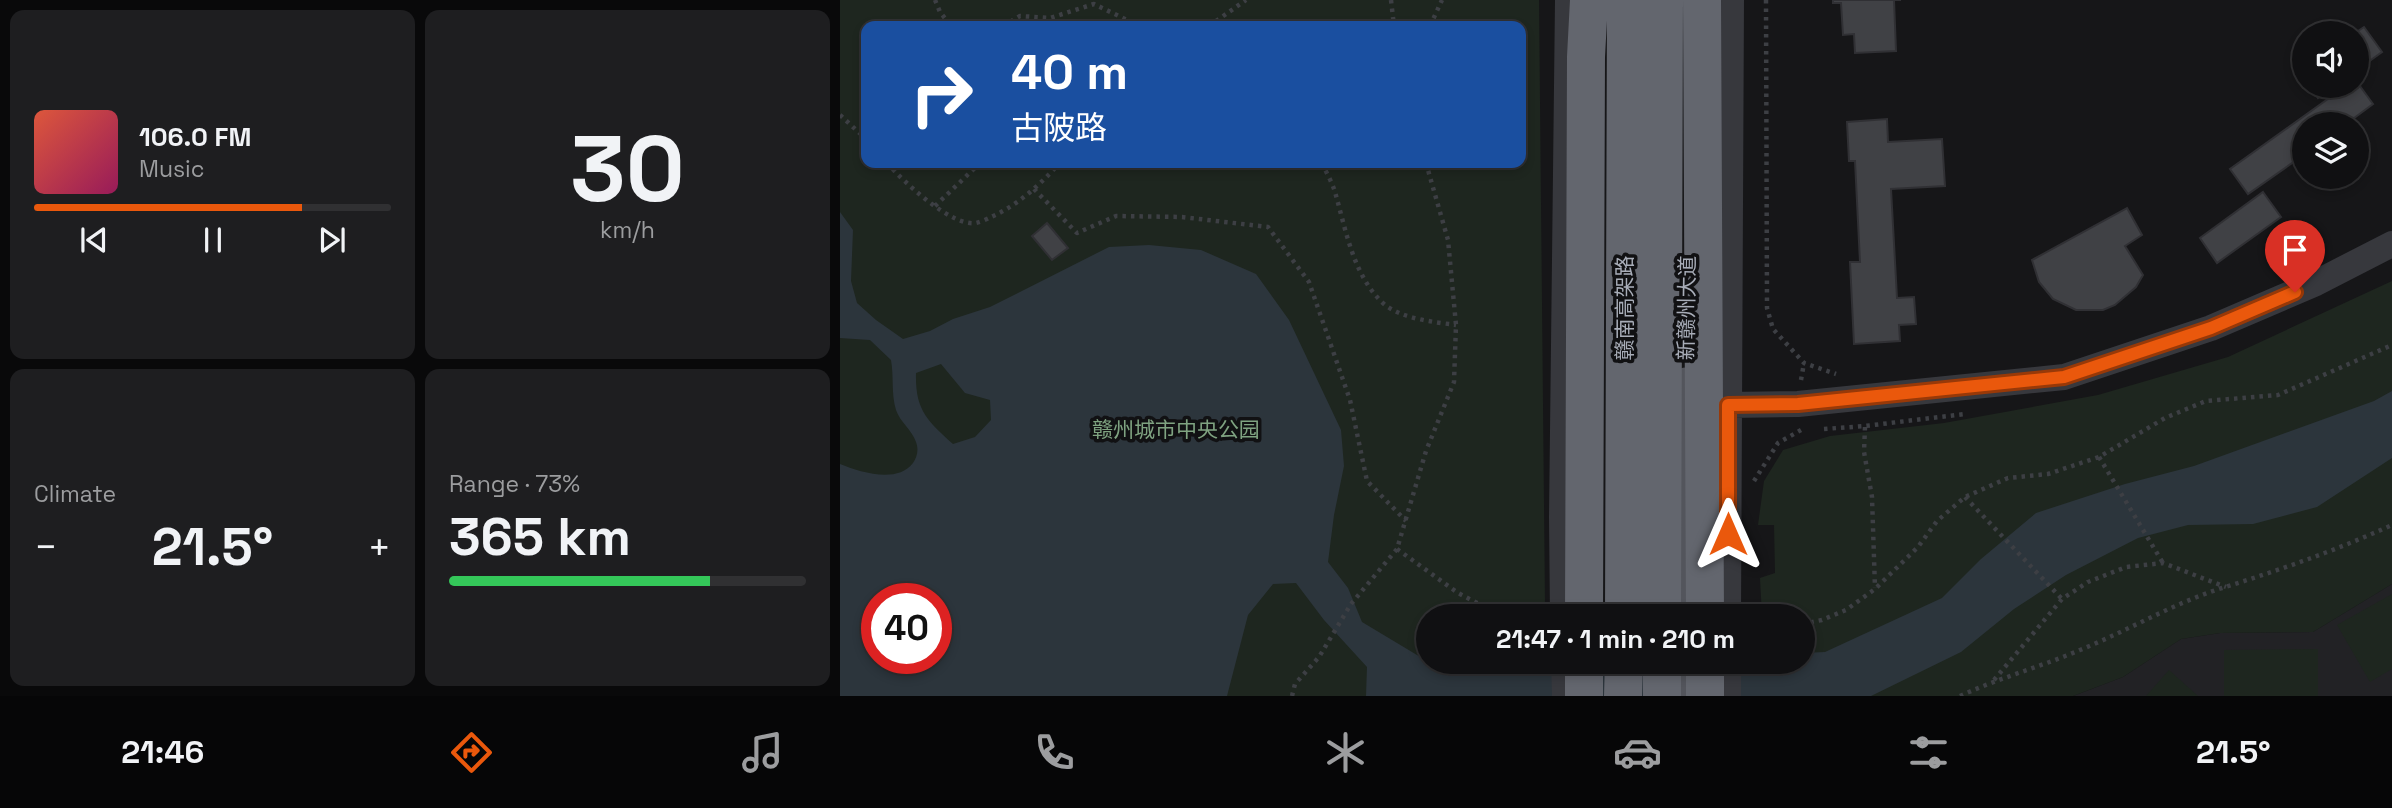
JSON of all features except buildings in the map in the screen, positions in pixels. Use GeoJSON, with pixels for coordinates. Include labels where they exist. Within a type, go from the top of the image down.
{"type":"FeatureCollection","features":[{"type":"Feature","properties":{"kind":"highway"},"geometry":{"type":"LineString","coordinates":[[1584,604],[1586,71],[1589,0]]}},
{"type":"Feature","properties":{"kind":"highway","name":"赣南高架路"},"geometry":{"type":"LineString","coordinates":[[1624,604],[1626,0]]}},
{"type":"Feature","properties":{"kind":"highway","name":"赣南高架路"},"geometry":{"type":"LineString","coordinates":[[1662,604],[1664,0]]}},
{"type":"Feature","properties":{"kind":"highway"},"geometry":{"type":"LineString","coordinates":[[1702,0],[1704,604]]}},
{"type":"Feature","properties":{"kind":"highway"},"geometry":{"type":"LineString","coordinates":[[1584,674],[1584,696]]}},
{"type":"Feature","properties":{"kind":"highway"},"geometry":{"type":"LineString","coordinates":[[1623,674],[1623,696]]}},
{"type":"Feature","properties":{"kind":"highway"},"geometry":{"type":"LineString","coordinates":[[1662,674],[1662,696]]}},
{"type":"Feature","properties":{"kind":"highway"},"geometry":{"type":"LineString","coordinates":[[1705,674],[1705,696]]}},
{"type":"Feature","properties":{"kind":"main road"},"geometry":{"type":"LineString","coordinates":[[1600,604],[1604,0]]}},
{"type":"Feature","properties":{"kind":"main road","name":"新赣州大道"},"geometry":{"type":"LineString","coordinates":[[1684,604],[1692,0]]}},
{"type":"Feature","properties":{"kind":"main road"},"geometry":{"type":"LineString","coordinates":[[1600,674],[1600,696]]}},
{"type":"Feature","properties":{"kind":"main road"},"geometry":{"type":"LineString","coordinates":[[1684,674],[1684,696]]}},
{"type":"Feature","properties":{"kind":"street"},"geometry":{"type":"LineString","coordinates":[[1563,604],[1568,0]]}},
{"type":"Feature","properties":{"kind":"street"},"geometry":{"type":"LineString","coordinates":[[1728,604],[1731,0]]}},
{"type":"Feature","properties":{"kind":"street"},"geometry":{"type":"LineString","coordinates":[[1728,405],[1798,404],[2064,377],[2211,328],[2316,283],[2392,244]]}},
{"type":"Feature","properties":{"kind":"street"},"geometry":{"type":"LineString","coordinates":[[1564,674],[1565,696]]}},
{"type":"Feature","properties":{"kind":"street"},"geometry":{"type":"LineString","coordinates":[[1728,674],[1728,696]]}},
{"type":"Feature","properties":{"kind":"path"},"geometry":{"type":"LineString","coordinates":[[935,0],[947,21]]}},
{"type":"Feature","properties":{"kind":"path"},"geometry":{"type":"LineString","coordinates":[[1216,21],[1246,0]]}},
{"type":"Feature","properties":{"kind":"path"},"geometry":{"type":"LineString","coordinates":[[1391,0],[1393,21]]}},
{"type":"Feature","properties":{"kind":"path"},"geometry":{"type":"LineString","coordinates":[[1432,21],[1442,0]]}},
{"type":"Feature","properties":{"kind":"path"},"geometry":{"type":"LineString","coordinates":[[1766,0],[1767,307],[1773,329],[1804,363],[1839,375]]}},
{"type":"Feature","properties":{"kind":"path"},"geometry":{"type":"LineString","coordinates":[[1012,21],[1020,16],[1050,18],[1094,4],[1127,21]]}},
{"type":"Feature","properties":{"kind":"path"},"geometry":{"type":"LineString","coordinates":[[840,115],[861,134]]}},
{"type":"Feature","properties":{"kind":"path"},"geometry":{"type":"LineString","coordinates":[[893,168],[935,206],[954,219],[975,224],[1013,207],[1055,168]]}},
{"type":"Feature","properties":{"kind":"path"},"geometry":{"type":"LineString","coordinates":[[935,206],[975,168]]}},
{"type":"Feature","properties":{"kind":"path"},"geometry":{"type":"LineString","coordinates":[[1324,168],[1361,274],[1385,305],[1417,319],[1456,325]]}},
{"type":"Feature","properties":{"kind":"path"},"geometry":{"type":"LineString","coordinates":[[1292,696],[1295,684],[1319,657],[1351,604],[1397,549],[1426,451],[1454,382],[1456,325],[1448,240],[1427,168]]}},
{"type":"Feature","properties":{"kind":"path"},"geometry":{"type":"LineString","coordinates":[[1034,189],[1077,233],[1116,216],[1182,217],[1268,227],[1309,282],[1350,400],[1367,481],[1406,521]]}},
{"type":"Feature","properties":{"kind":"path"},"geometry":{"type":"LineString","coordinates":[[1815,621],[1846,610],[1875,589],[1918,547],[1937,521],[1965,497],[2008,478],[2048,474],[2099,457],[2165,418],[2206,401],[2278,395],[2392,345]]}},
{"type":"Feature","properties":{"kind":"path"},"geometry":{"type":"LineString","coordinates":[[1866,398],[1864,452],[1872,497],[1875,589]]}},
{"type":"Feature","properties":{"kind":"path"},"geometry":{"type":"LineString","coordinates":[[2099,457],[2163,563]]}},
{"type":"Feature","properties":{"kind":"path"},"geometry":{"type":"LineString","coordinates":[[1965,497],[2062,599]]}},
{"type":"Feature","properties":{"kind":"path"},"geometry":{"type":"LineString","coordinates":[[1960,696],[1994,680],[2080,650],[2226,587],[2325,554],[2392,525]]}},
{"type":"Feature","properties":{"kind":"path"},"geometry":{"type":"LineString","coordinates":[[1397,549],[1458,593],[1479,604]]}},
{"type":"Feature","properties":{"kind":"path"},"geometry":{"type":"LineString","coordinates":[[1994,680],[2062,599],[2088,582],[2126,567],[2163,563],[2226,587]]}},
{"type":"Feature","properties":{"kind":"shaded area"},"geometry":{"type":"Polygon","coordinates":[[[840,212],[853,230],[851,281],[857,303],[903,339],[990,307],[1109,247],[1149,245],[1201,250],[1256,274],[1289,320],[1341,430],[1344,466],[1328,562],[1348,588],[1362,622],[1416,654],[1416,674],[1815,674],[1815,652],[1825,652],[1942,598],[1981,559],[2036,513],[2125,484],[2194,466],[2374,401],[2392,391],[2392,458],[2317,507],[2253,524],[2188,525],[2138,538],[2066,575],[2014,609],[1961,652],[1871,696],[1366,696],[1367,667],[1324,620],[1296,583],[1273,584],[1248,615],[1227,696],[840,696],[840,464],[888,475],[906,469],[913,463],[917,451],[914,438],[896,410],[891,360],[870,340],[840,338],[840,212]],[[941,364],[916,373],[918,396],[924,413],[953,444],[975,437],[991,420],[990,400],[965,393],[941,364]]]}},
{"type":"Feature","properties":{"kind":"shaded area"},"geometry":{"type":"Polygon","coordinates":[[[2392,584],[2392,696],[2073,696],[2123,677],[2181,639],[2220,633],[2313,632],[2392,584]]]}},
{"type":"Feature","properties":{"kind":"green space","name":"赣州城市中央公园"},"geometry":{"type":"Polygon","coordinates":[[[840,0],[1539,0],[1545,604],[1416,604],[1416,674],[1815,674],[1815,604],[1761,604],[1760,578],[1775,573],[1774,525],[1758,525],[1764,481],[1783,450],[1830,436],[1944,423],[2098,395],[2228,357],[2392,281],[2392,584],[2313,632],[2220,633],[2181,639],[2123,677],[2073,696],[840,696],[840,0]]]}},
{"type":"Feature","properties":{"kind":"green space"},"geometry":{"type":"Polygon","coordinates":[[[2392,594],[2392,669],[2370,682],[2337,625],[2392,594]]]}},
{"type":"Feature","properties":{"kind":"green space"},"geometry":{"type":"Polygon","coordinates":[[[2318,649],[2318,696],[2224,696],[2224,650],[2318,649]]]}},
{"type":"Feature","properties":{"kind":"green space"},"geometry":{"type":"Polygon","coordinates":[[[2169,670],[2198,696],[2146,696],[2169,670]]]}},
{"type":"Feature","properties":{"kind":"route"},"geometry":{"type":"LineString","coordinates":[[1728,534],[1728,405],[1798,404],[2064,377],[2211,328],[2295,292]]}}]}
